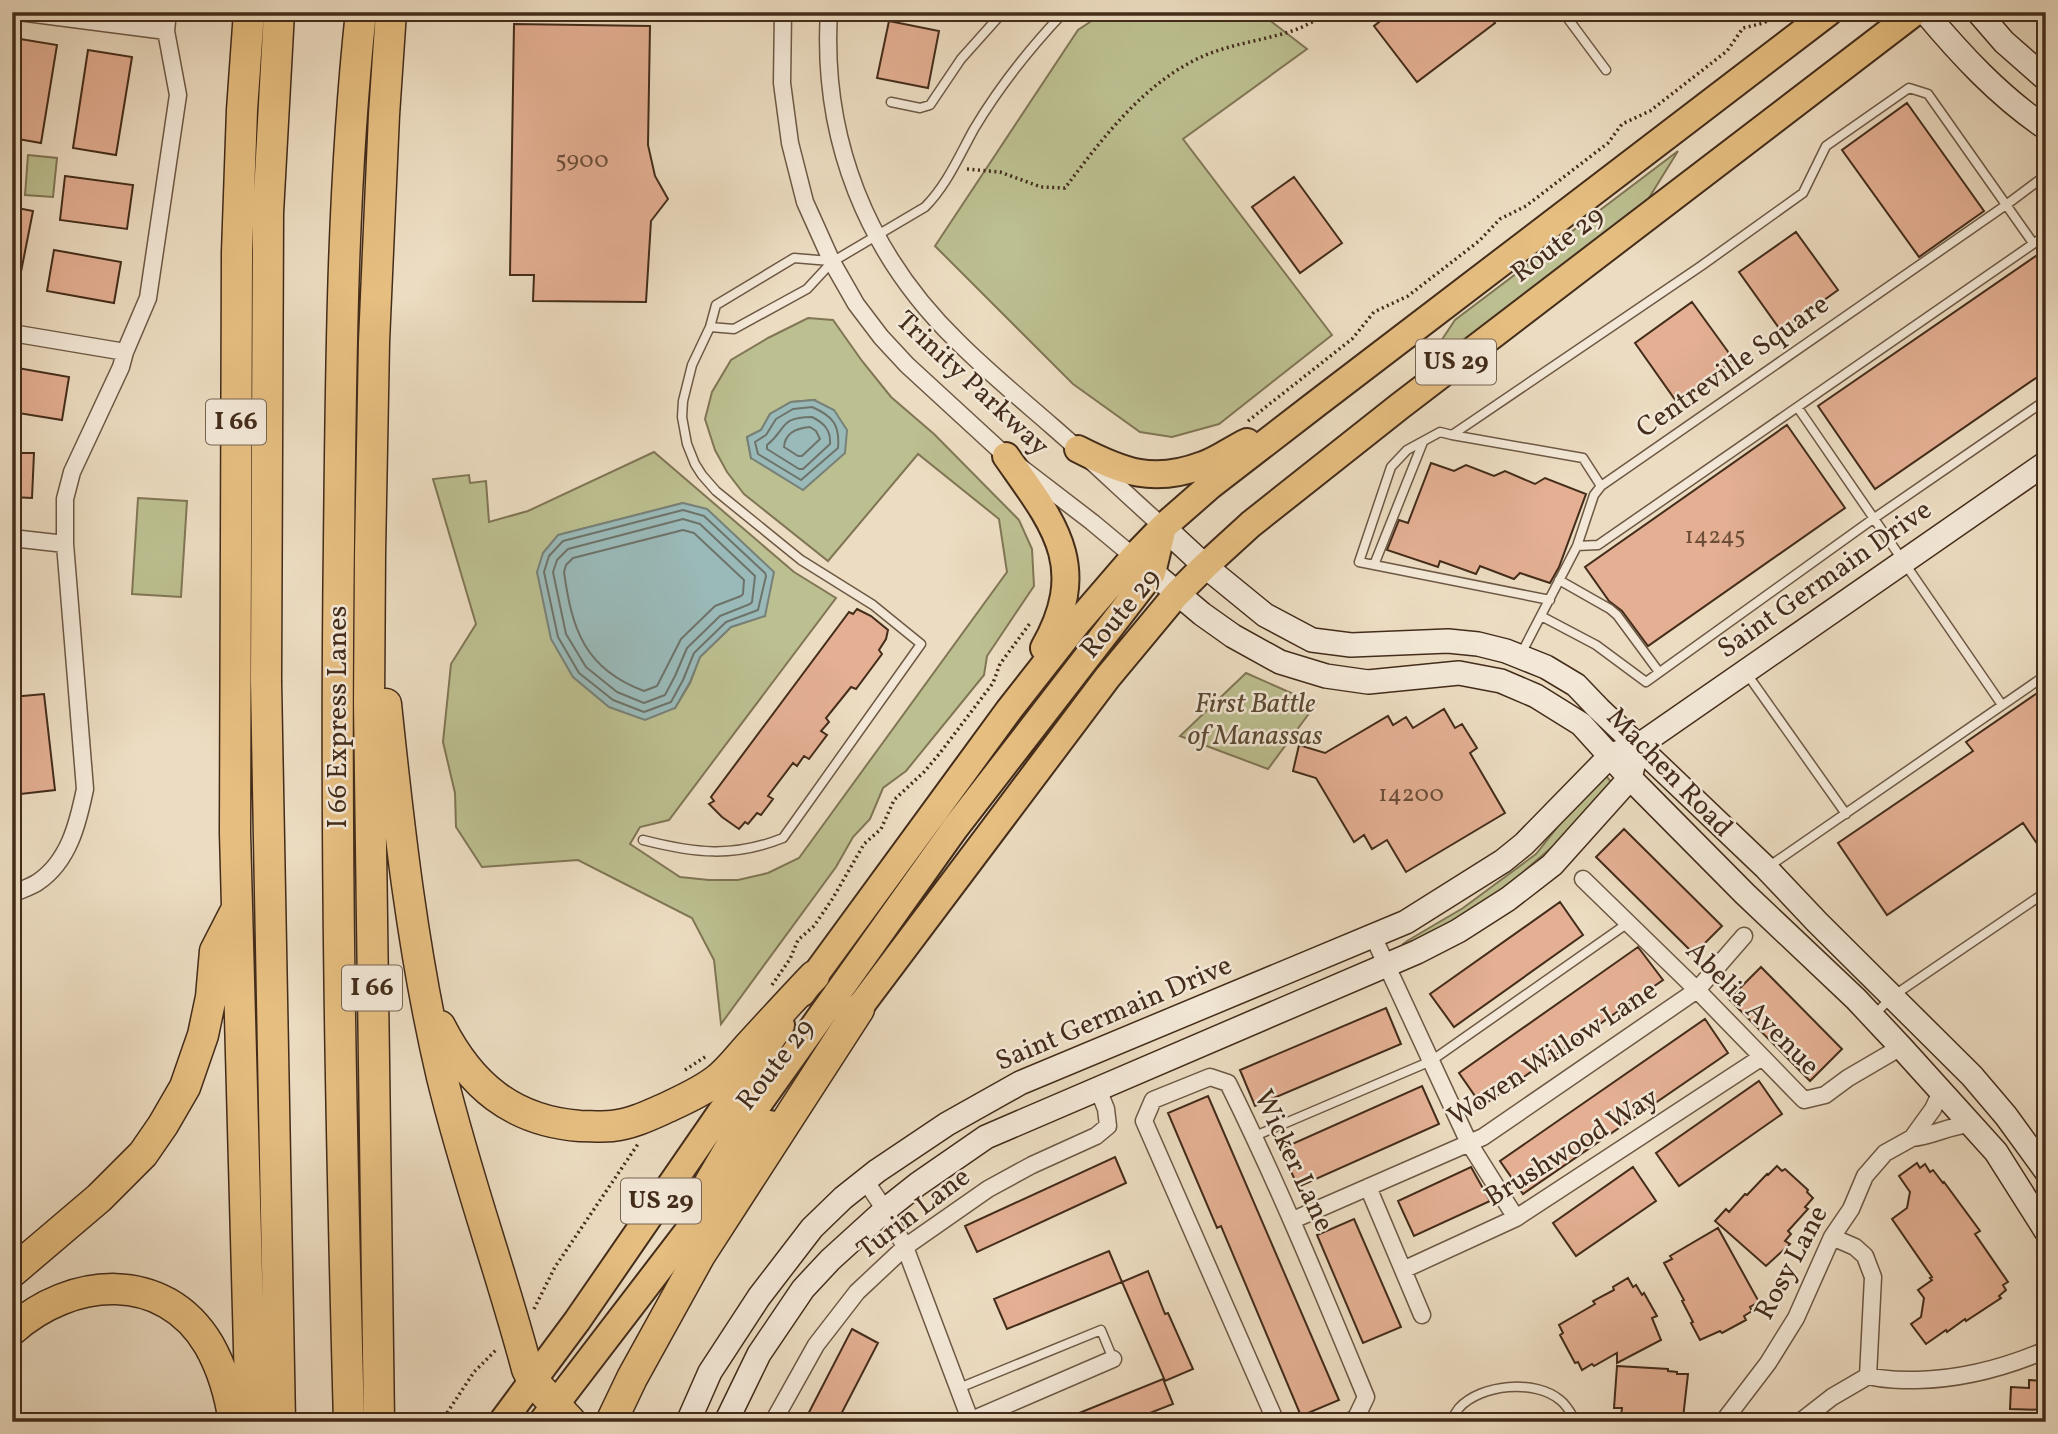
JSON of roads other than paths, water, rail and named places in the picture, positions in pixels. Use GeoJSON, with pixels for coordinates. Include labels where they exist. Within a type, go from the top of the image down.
{"type":"FeatureCollection","features":[{"type":"Feature","properties":{"kind":"highway","name":"I 66"},"geometry":{"type":"LineString","coordinates":[[249,12],[237,252],[236,910],[251,1422]]}},
{"type":"Feature","properties":{"kind":"highway"},"geometry":{"type":"LineString","coordinates":[[279,12],[268,213],[266,681],[280,1422]]}},
{"type":"Feature","properties":{"kind":"highway","name":"I 66 Express Lanes"},"geometry":{"type":"LineString","coordinates":[[349,1422],[338,921],[337,738],[341,372],[349,169],[361,12]]}},
{"type":"Feature","properties":{"kind":"highway","name":"I 66"},"geometry":{"type":"LineString","coordinates":[[379,1422],[369,703],[370,554],[379,221],[391,12]]}},
{"type":"Feature","properties":{"kind":"highway"},"geometry":{"type":"LineString","coordinates":[[370,554],[400,834],[422,985],[453,1116],[527,1369],[556,1416]]}},
{"type":"Feature","properties":{"kind":"highway"},"geometry":{"type":"LineString","coordinates":[[12,1272],[99,1198],[143,1154],[163,1125],[185,1087],[203,1035],[211,997],[215,951],[236,910]]}},
{"type":"Feature","properties":{"kind":"highway"},"geometry":{"type":"LineString","coordinates":[[422,985],[454,1051],[467,1070],[502,1102],[532,1117],[562,1124],[612,1126],[642,1119],[686,1099],[719,1078],[814,976]]}},
{"type":"Feature","properties":{"kind":"highway"},"geometry":{"type":"LineString","coordinates":[[611,1422],[632,1378],[700,1255],[859,1009]]}},
{"type":"Feature","properties":{"kind":"highway"},"geometry":{"type":"LineString","coordinates":[[12,1330],[48,1304],[88,1290],[125,1289],[158,1299],[181,1313],[194,1325],[208,1345],[223,1375],[234,1422]]}},
{"type":"Feature","properties":{"kind":"main road"},"geometry":{"type":"LineString","coordinates":[[1773,54],[1799,12]]}},
{"type":"Feature","properties":{"kind":"main road","name":"Route 29"},"geometry":{"type":"LineString","coordinates":[[1163,527],[1211,485],[1829,12]]}},
{"type":"Feature","properties":{"kind":"main road","name":"Route 29"},"geometry":{"type":"LineString","coordinates":[[556,1416],[652,1278],[859,1009],[1098,689],[1176,595],[1251,524],[1400,406],[1915,12]]}},
{"type":"Feature","properties":{"kind":"main road"},"geometry":{"type":"LineString","coordinates":[[1078,449],[1114,467],[1145,475],[1185,471],[1205,465],[1316,404]]}},
{"type":"Feature","properties":{"kind":"main road"},"geometry":{"type":"LineString","coordinates":[[1006,456],[1045,512],[1058,536],[1066,578],[1065,598],[1056,627],[1009,710]]}},
{"type":"Feature","properties":{"kind":"main road"},"geometry":{"type":"LineString","coordinates":[[652,1278],[732,1141],[1143,565],[1163,527]]}},
{"type":"Feature","properties":{"kind":"main road","name":"Route 29"},"geometry":{"type":"LineString","coordinates":[[502,1422],[648,1220],[814,976],[1009,710],[1077,622],[1143,565]]}},
{"type":"Feature","properties":{"kind":"street"},"geometry":{"type":"LineString","coordinates":[[19,12],[52,14],[166,31]]}},
{"type":"Feature","properties":{"kind":"street"},"geometry":{"type":"LineString","coordinates":[[12,894],[38,882],[63,856],[78,821],[85,789],[65,544],[65,499],[72,472],[121,367],[148,298],[178,94],[166,31],[168,12]]}},
{"type":"Feature","properties":{"kind":"street","name":"Trinity Parkway"},"geometry":{"type":"LineString","coordinates":[[783,12],[782,83],[790,143],[805,202],[832,262],[856,304],[906,365],[1006,456],[1143,565]]}},
{"type":"Feature","properties":{"kind":"street","name":"Trinity Parkway"},"geometry":{"type":"LineString","coordinates":[[829,12],[828,78],[838,134],[861,205],[902,279],[957,342],[1163,527]]}},
{"type":"Feature","properties":{"kind":"street"},"geometry":{"type":"LineString","coordinates":[[1925,12],[1961,55],[2046,128]]}},
{"type":"Feature","properties":{"kind":"street"},"geometry":{"type":"LineString","coordinates":[[1978,12],[2004,42],[2046,79]]}},
{"type":"Feature","properties":{"kind":"street"},"geometry":{"type":"LineString","coordinates":[[12,333],[125,352]]}},
{"type":"Feature","properties":{"kind":"street","name":"Saint Germain Drive"},"geometry":{"type":"LineString","coordinates":[[688,1422],[710,1372],[759,1297],[812,1228],[866,1180],[947,1124],[1020,1083],[1406,922],[1503,861],[1531,838],[1611,755],[1639,746],[2046,463]]}},
{"type":"Feature","properties":{"kind":"street","name":"Machen Road"},"geometry":{"type":"LineString","coordinates":[[1163,527],[1265,615],[1312,639],[1351,645],[1448,641],[1478,645],[1506,651],[1546,667],[1577,685],[1766,868],[1972,1076],[2006,1116],[2046,1171]]}},
{"type":"Feature","properties":{"kind":"street"},"geometry":{"type":"LineString","coordinates":[[12,538],[65,544]]}},
{"type":"Feature","properties":{"kind":"street","name":"Machen Road"},"geometry":{"type":"LineString","coordinates":[[1143,565],[1176,595],[1233,636],[1280,662],[1325,676],[1368,682],[1459,673],[1502,681],[1536,695],[1581,724],[1630,778],[1745,894],[1846,989],[1900,1047],[1996,1152],[2046,1231]]}},
{"type":"Feature","properties":{"kind":"street"},"geometry":{"type":"LineString","coordinates":[[726,1422],[759,1354],[803,1289],[830,1260],[918,1184],[986,1137],[1458,931],[1508,899],[1552,865],[1630,778],[1639,746]]}},
{"type":"Feature","properties":{"kind":"street","name":"Abelia Avenue"},"geometry":{"type":"LineString","coordinates":[[1583,879],[1697,990],[1804,1100],[1825,1095],[1900,1047]]}},
{"type":"Feature","properties":{"kind":"street"},"geometry":{"type":"LineString","coordinates":[[1373,936],[1469,1143],[1516,1218]]}},
{"type":"Feature","properties":{"kind":"street","name":"Woven Willow Lane"},"geometry":{"type":"LineString","coordinates":[[1293,1220],[1483,1137],[1697,990],[1744,936]]}},
{"type":"Feature","properties":{"kind":"street","name":"Brushwood Way"},"geometry":{"type":"LineString","coordinates":[[1403,1270],[1516,1218],[1762,1057]]}},
{"type":"Feature","properties":{"kind":"street","name":"Wicker Lane"},"geometry":{"type":"LineString","coordinates":[[1276,1422],[1144,1121],[1153,1100],[1210,1077],[1228,1083],[1255,1136],[1366,1397],[1356,1418],[1348,1422]]}},
{"type":"Feature","properties":{"kind":"street","name":"Turin Lane"},"geometry":{"type":"LineString","coordinates":[[773,1422],[816,1345],[857,1292],[905,1247],[988,1189],[1032,1165],[1096,1136],[1108,1126],[1106,1109],[1098,1088]]}},
{"type":"Feature","properties":{"kind":"street","name":"Rosy Lane"},"geometry":{"type":"LineString","coordinates":[[1725,1422],[1768,1363],[1796,1318],[1832,1237],[1851,1209],[1865,1176],[1885,1153],[1912,1138],[1941,1093]]}},
{"type":"Feature","properties":{"kind":"street","name":"Rosy Lane"},"geometry":{"type":"LineString","coordinates":[[1912,1138],[1928,1137],[1945,1128],[1970,1124]]}},
{"type":"Feature","properties":{"kind":"street"},"geometry":{"type":"LineString","coordinates":[[866,1180],[905,1247],[969,1421],[1113,1359]]}},
{"type":"Feature","properties":{"kind":"street"},"geometry":{"type":"LineString","coordinates":[[1368,1187],[1422,1315]]}},
{"type":"Feature","properties":{"kind":"street"},"geometry":{"type":"LineString","coordinates":[[1832,1237],[1855,1247],[1864,1256],[1874,1277],[1868,1376]]}},
{"type":"Feature","properties":{"kind":"street"},"geometry":{"type":"LineString","coordinates":[[1800,1422],[1832,1397],[1868,1376],[1885,1380],[1945,1380],[2014,1364],[2046,1350]]}},
{"type":"Feature","properties":{"kind":"lane"},"geometry":{"type":"LineString","coordinates":[[891,102],[920,108],[930,105],[961,59],[1003,12]]}},
{"type":"Feature","properties":{"kind":"lane"},"geometry":{"type":"LineString","coordinates":[[710,327],[734,330],[807,289],[832,262],[925,207],[935,197],[997,94],[1031,49],[1064,12]]}},
{"type":"Feature","properties":{"kind":"lane"},"geometry":{"type":"LineString","coordinates":[[1563,12],[1606,70]]}},
{"type":"Feature","properties":{"kind":"lane"},"geometry":{"type":"LineString","coordinates":[[1452,435],[1803,194],[1826,146],[1909,88],[1928,94],[2033,243]]}},
{"type":"Feature","properties":{"kind":"lane","name":"Centreville Square"},"geometry":{"type":"LineString","coordinates":[[1601,486],[2046,175]]}},
{"type":"Feature","properties":{"kind":"lane"},"geometry":{"type":"LineString","coordinates":[[1577,546],[1598,545],[2046,234]]}},
{"type":"Feature","properties":{"kind":"lane"},"geometry":{"type":"LineString","coordinates":[[643,840],[698,852],[741,850],[763,846],[783,838],[921,644],[873,605],[801,560],[716,491],[702,475],[687,444],[682,417],[683,401],[692,365],[710,327],[716,305],[794,258],[832,262]]}},
{"type":"Feature","properties":{"kind":"lane"},"geometry":{"type":"LineString","coordinates":[[1541,616],[1596,645],[1646,682],[1873,519],[2046,400]]}},
{"type":"Feature","properties":{"kind":"lane"},"geometry":{"type":"LineString","coordinates":[[1798,408],[2002,705]]}},
{"type":"Feature","properties":{"kind":"lane"},"geometry":{"type":"LineString","coordinates":[[1520,657],[1550,600],[1577,546],[1594,495],[1601,486],[1583,458],[1440,432],[1407,450],[1391,467],[1359,562],[1550,600]]}},
{"type":"Feature","properties":{"kind":"lane"},"geometry":{"type":"LineString","coordinates":[[1374,565],[1423,442]]}},
{"type":"Feature","properties":{"kind":"lane"},"geometry":{"type":"LineString","coordinates":[[1559,580],[1617,615],[1659,672]]}},
{"type":"Feature","properties":{"kind":"lane"},"geometry":{"type":"LineString","coordinates":[[1745,671],[1846,814]]}},
{"type":"Feature","properties":{"kind":"lane"},"geometry":{"type":"LineString","coordinates":[[1766,868],[2046,675]]}},
{"type":"Feature","properties":{"kind":"lane"},"geometry":{"type":"LineString","coordinates":[[1872,1017],[1892,996],[2046,892]]}},
{"type":"Feature","properties":{"kind":"lane"},"geometry":{"type":"LineString","coordinates":[[1255,1136],[1432,1061],[1628,923]]}},
{"type":"Feature","properties":{"kind":"lane"},"geometry":{"type":"LineString","coordinates":[[959,1388],[1101,1330],[1113,1359]]}},
{"type":"Feature","properties":{"kind":"lane"},"geometry":{"type":"LineString","coordinates":[[1450,1422],[1460,1407],[1484,1392],[1516,1386],[1540,1390],[1561,1400],[1576,1422]]}},
{"type":"Feature","properties":{"kind":"water"},"geometry":{"type":"Polygon","coordinates":[[[814,400],[834,410],[847,430],[845,453],[803,490],[751,458],[747,437],[761,430],[770,414],[791,402],[814,400]]]}},
{"type":"Feature","properties":{"kind":"water"},"geometry":{"type":"Polygon","coordinates":[[[683,503],[707,509],[774,572],[765,616],[731,627],[700,657],[675,708],[645,720],[609,707],[573,677],[551,639],[537,572],[543,553],[558,535],[683,503]]]}},
{"type":"Feature","properties":{"kind":"park label","name":"First Battle of Manassas"},"geometry":{"type":"Point","coordinates":[1255,720]}}]}
